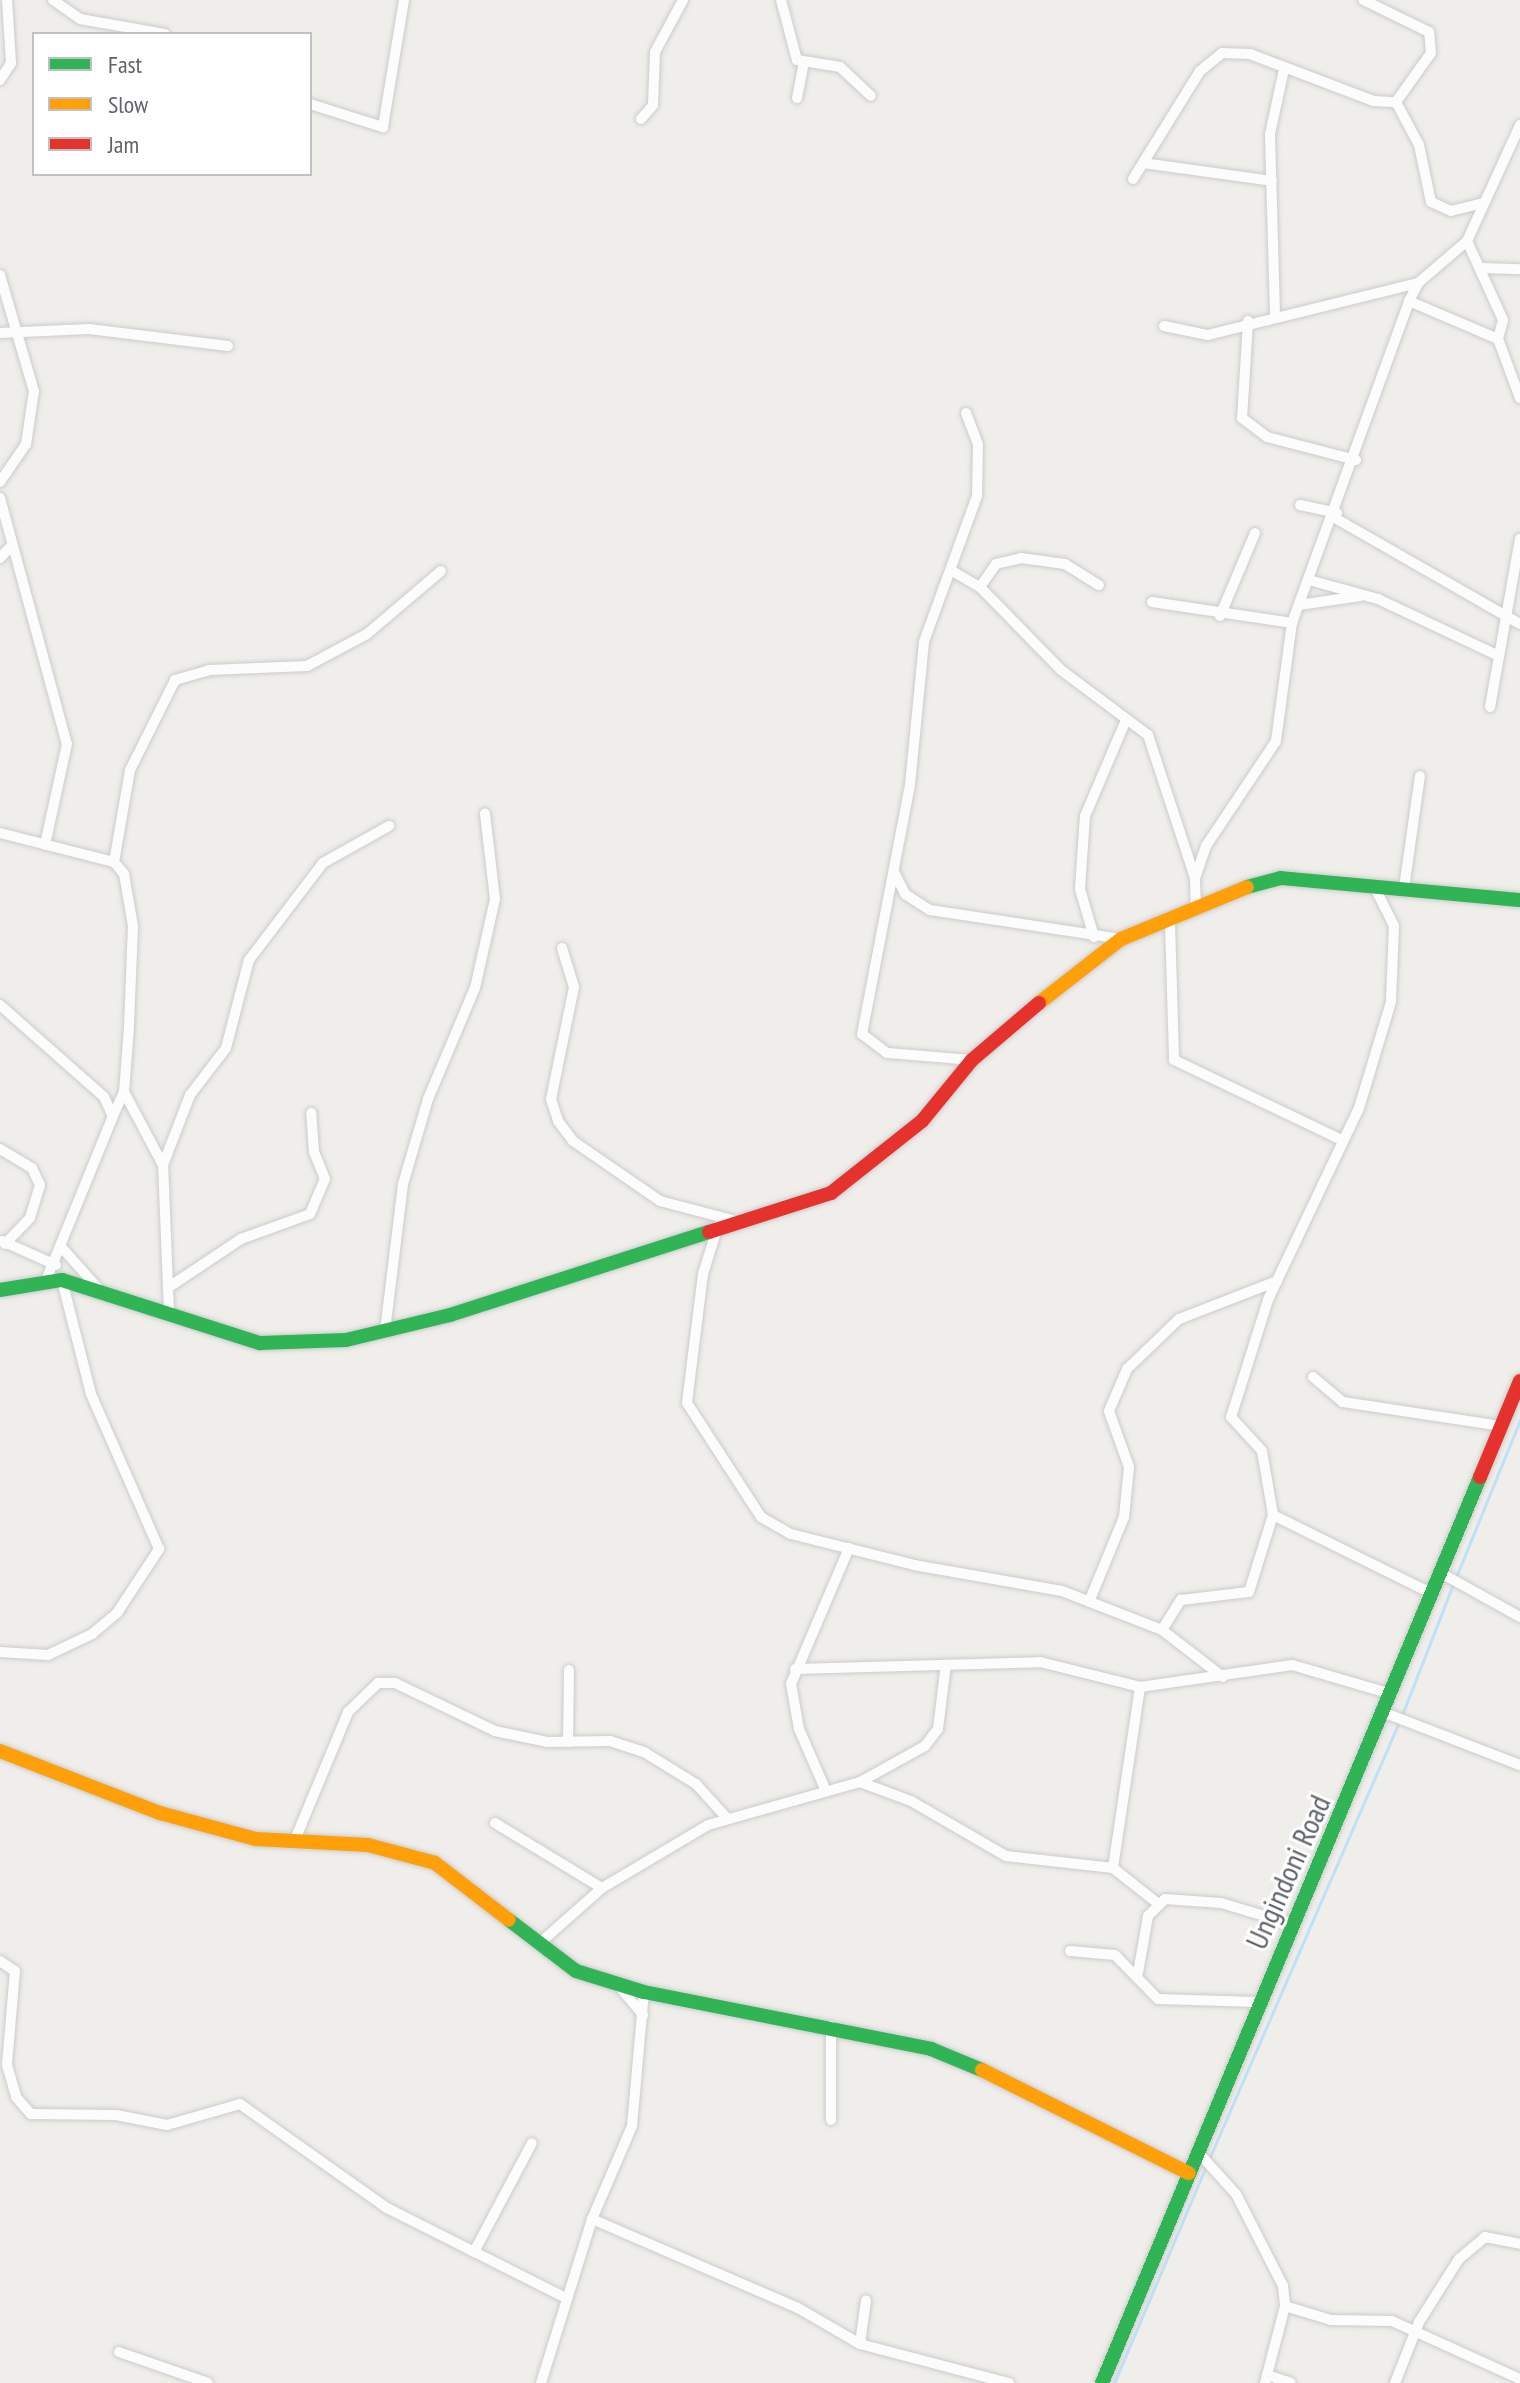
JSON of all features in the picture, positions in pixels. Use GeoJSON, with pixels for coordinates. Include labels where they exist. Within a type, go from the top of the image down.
{"type":"FeatureCollection","features":[{"type":"Feature","properties":{"kind":"street"},"geometry":{"type":"LineString","coordinates":[[0,80],[11,63],[7,0]]}},
{"type":"Feature","properties":{"kind":"street"},"geometry":{"type":"LineString","coordinates":[[53,0],[80,19],[154,32]]}},
{"type":"Feature","properties":{"kind":"street"},"geometry":{"type":"LineString","coordinates":[[312,105],[383,127],[393,29],[404,0]]}},
{"type":"Feature","properties":{"kind":"street"},"geometry":{"type":"LineString","coordinates":[[641,119],[653,105],[655,52],[683,0]]}},
{"type":"Feature","properties":{"kind":"street"},"geometry":{"type":"LineString","coordinates":[[781,0],[789,44],[804,63],[840,67],[871,96]]}},
{"type":"Feature","properties":{"kind":"street"},"geometry":{"type":"LineString","coordinates":[[1363,0],[1429,32],[1431,53],[1396,102]]}},
{"type":"Feature","properties":{"kind":"street"},"geometry":{"type":"LineString","coordinates":[[1133,179],[1211,57],[1250,54],[1284,69],[1396,102],[1419,145],[1431,202],[1451,211],[1483,203]]}},
{"type":"Feature","properties":{"kind":"street"},"geometry":{"type":"LineString","coordinates":[[797,98],[804,63]]}},
{"type":"Feature","properties":{"kind":"street"},"geometry":{"type":"LineString","coordinates":[[1275,314],[1272,112],[1284,69]]}},
{"type":"Feature","properties":{"kind":"street"},"geometry":{"type":"LineString","coordinates":[[1195,878],[1219,824],[1276,741],[1292,623],[1356,460],[1409,301],[1418,283],[1467,241],[1520,125]]}},
{"type":"Feature","properties":{"kind":"street"},"geometry":{"type":"LineString","coordinates":[[1143,163],[1272,181]]}},
{"type":"Feature","properties":{"kind":"street"},"geometry":{"type":"LineString","coordinates":[[1467,241],[1482,268],[1503,320],[1498,339],[1520,398]]}},
{"type":"Feature","properties":{"kind":"street"},"geometry":{"type":"LineString","coordinates":[[1482,268],[1520,269]]}},
{"type":"Feature","properties":{"kind":"street"},"geometry":{"type":"LineString","coordinates":[[0,275],[12,331],[34,391],[26,444],[0,482]]}},
{"type":"Feature","properties":{"kind":"street"},"geometry":{"type":"LineString","coordinates":[[1164,326],[1208,335],[1275,314],[1418,283]]}},
{"type":"Feature","properties":{"kind":"street"},"geometry":{"type":"LineString","coordinates":[[1409,301],[1498,339]]}},
{"type":"Feature","properties":{"kind":"street"},"geometry":{"type":"LineString","coordinates":[[1248,321],[1242,418],[1267,437],[1356,460]]}},
{"type":"Feature","properties":{"kind":"street"},"geometry":{"type":"LineString","coordinates":[[0,333],[89,329],[228,346]]}},
{"type":"Feature","properties":{"kind":"street"},"geometry":{"type":"LineString","coordinates":[[966,413],[978,445],[977,496],[924,642],[894,872],[862,1034],[887,1053],[972,1060]]}},
{"type":"Feature","properties":{"kind":"street"},"geometry":{"type":"LineString","coordinates":[[0,498],[67,744],[45,845]]}},
{"type":"Feature","properties":{"kind":"street"},"geometry":{"type":"LineString","coordinates":[[1300,505],[1336,515],[1520,624]]}},
{"type":"Feature","properties":{"kind":"street"},"geometry":{"type":"LineString","coordinates":[[1220,616],[1255,533]]}},
{"type":"Feature","properties":{"kind":"street"},"geometry":{"type":"LineString","coordinates":[[1490,707],[1504,613],[1520,539]]}},
{"type":"Feature","properties":{"kind":"street"},"geometry":{"type":"LineString","coordinates":[[0,558],[12,545]]}},
{"type":"Feature","properties":{"kind":"street"},"geometry":{"type":"LineString","coordinates":[[980,587],[996,564],[1021,558],[1065,564],[1099,585]]}},
{"type":"Feature","properties":{"kind":"street"},"geometry":{"type":"LineString","coordinates":[[0,1652],[48,1655],[92,1634],[117,1613],[159,1549],[91,1394],[55,1274],[71,1210],[124,1092],[133,926],[130,891],[114,862],[130,770],[175,680],[209,670],[307,666],[367,634],[441,571]]}},
{"type":"Feature","properties":{"kind":"street"},"geometry":{"type":"LineString","coordinates":[[952,571],[980,587],[1061,670],[1148,735],[1195,878],[1196,909]]}},
{"type":"Feature","properties":{"kind":"street"},"geometry":{"type":"LineString","coordinates":[[1309,580],[1367,595],[1497,655]]}},
{"type":"Feature","properties":{"kind":"street"},"geometry":{"type":"LineString","coordinates":[[1299,605],[1367,595]]}},
{"type":"Feature","properties":{"kind":"street"},"geometry":{"type":"LineString","coordinates":[[1152,602],[1220,616],[1292,623]]}},
{"type":"Feature","properties":{"kind":"street"},"geometry":{"type":"LineString","coordinates":[[1094,937],[1080,889],[1085,816],[1126,720]]}},
{"type":"Feature","properties":{"kind":"street"},"geometry":{"type":"LineString","coordinates":[[1404,888],[1420,776]]}},
{"type":"Feature","properties":{"kind":"street"},"geometry":{"type":"LineString","coordinates":[[385,1331],[403,1184],[428,1099],[475,988],[495,899],[485,814]]}},
{"type":"Feature","properties":{"kind":"street"},"geometry":{"type":"LineString","coordinates":[[169,1312],[163,1165],[190,1095],[226,1048],[249,960],[323,863],[389,826]]}},
{"type":"Feature","properties":{"kind":"street"},"geometry":{"type":"LineString","coordinates":[[0,833],[114,862]]}},
{"type":"Feature","properties":{"kind":"street"},"geometry":{"type":"LineString","coordinates":[[894,872],[905,894],[930,910],[1121,939]]}},
{"type":"Feature","properties":{"kind":"street"},"geometry":{"type":"LineString","coordinates":[[0,1149],[32,1168],[40,1185],[30,1218],[2,1242],[55,1274],[260,1343],[346,1340],[385,1331],[725,1222],[831,1193],[862,1173],[922,1121],[972,1060],[1121,939],[1170,923],[1196,909],[1281,878],[1520,900]]}},
{"type":"Feature","properties":{"kind":"street"},"geometry":{"type":"LineString","coordinates":[[1162,1630],[1181,1600],[1249,1592],[1273,1515],[1262,1451],[1231,1417],[1277,1281],[1363,1093],[1396,968],[1391,912],[1374,886]]}},
{"type":"Feature","properties":{"kind":"street"},"geometry":{"type":"LineString","coordinates":[[1170,923],[1174,1060],[1342,1140]]}},
{"type":"Feature","properties":{"kind":"street"},"geometry":{"type":"LineString","coordinates":[[562,948],[574,987],[551,1099],[558,1121],[573,1141],[660,1201],[725,1222]]}},
{"type":"Feature","properties":{"kind":"street"},"geometry":{"type":"LineString","coordinates":[[0,1005],[104,1097],[113,1116]]}},
{"type":"Feature","properties":{"kind":"street"},"geometry":{"type":"LineString","coordinates":[[124,1092],[163,1165]]}},
{"type":"Feature","properties":{"kind":"street"},"geometry":{"type":"LineString","coordinates":[[169,1287],[241,1239],[310,1214],[325,1179],[314,1152],[311,1113]]}},
{"type":"Feature","properties":{"kind":"street"},"geometry":{"type":"LineString","coordinates":[[725,1222],[703,1274],[687,1403],[761,1517],[791,1534],[1031,1582],[1089,1602],[1162,1630],[1223,1677]]}},
{"type":"Feature","properties":{"kind":"street"},"geometry":{"type":"LineString","coordinates":[[63,1249],[97,1287]]}},
{"type":"Feature","properties":{"kind":"street"},"geometry":{"type":"LineString","coordinates":[[0,1290],[55,1274]]}},
{"type":"Feature","properties":{"kind":"street"},"geometry":{"type":"LineString","coordinates":[[1089,1602],[1124,1517],[1129,1467],[1109,1411],[1127,1369],[1179,1319],[1277,1281]]}},
{"type":"Feature","properties":{"kind":"street"},"geometry":{"type":"LineString","coordinates":[[1313,1377],[1343,1402],[1502,1426]]}},
{"type":"Feature","properties":{"kind":"street","name":"Ungindoni Road"},"geometry":{"type":"LineString","coordinates":[[1102,2383],[1258,2002],[1295,1925],[1385,1713],[1439,1572],[1520,1381]]}},
{"type":"Feature","properties":{"kind":"street"},"geometry":{"type":"LineString","coordinates":[[1273,1515],[1431,1593]]}},
{"type":"Feature","properties":{"kind":"street"},"geometry":{"type":"LineString","coordinates":[[826,1791],[795,1717],[795,1669],[849,1548]]}},
{"type":"Feature","properties":{"kind":"street"},"geometry":{"type":"LineString","coordinates":[[1439,1572],[1520,1617]]}},
{"type":"Feature","properties":{"kind":"street"},"geometry":{"type":"LineString","coordinates":[[795,1669],[1040,1662],[1140,1687],[1304,1666],[1391,1694]]}},
{"type":"Feature","properties":{"kind":"street"},"geometry":{"type":"LineString","coordinates":[[541,1942],[602,1888],[726,1817],[860,1782],[934,1737],[946,1664]]}},
{"type":"Feature","properties":{"kind":"street"},"geometry":{"type":"LineString","coordinates":[[568,1742],[569,1670]]}},
{"type":"Feature","properties":{"kind":"street"},"geometry":{"type":"LineString","coordinates":[[294,1842],[348,1712],[378,1683],[418,1693],[474,1724],[568,1742],[610,1741],[657,1759],[696,1784],[726,1817]]}},
{"type":"Feature","properties":{"kind":"street"},"geometry":{"type":"LineString","coordinates":[[1113,1868],[1140,1687]]}},
{"type":"Feature","properties":{"kind":"street"},"geometry":{"type":"LineString","coordinates":[[1385,1713],[1520,1765]]}},
{"type":"Feature","properties":{"kind":"street"},"geometry":{"type":"LineString","coordinates":[[0,1751],[160,1813],[294,1842],[368,1845],[435,1863],[576,1971],[644,1992],[831,2026],[997,2074],[1189,2173]]}},
{"type":"Feature","properties":{"kind":"street"},"geometry":{"type":"LineString","coordinates":[[860,1782],[911,1801],[1006,1856],[1113,1868],[1156,1902],[1221,1903],[1295,1925]]}},
{"type":"Feature","properties":{"kind":"street"},"geometry":{"type":"LineString","coordinates":[[495,1823],[602,1888]]}},
{"type":"Feature","properties":{"kind":"street"},"geometry":{"type":"LineString","coordinates":[[1138,1973],[1156,1902]]}},
{"type":"Feature","properties":{"kind":"street"},"geometry":{"type":"LineString","coordinates":[[1070,1951],[1115,1955],[1138,1973],[1149,1992],[1179,2004],[1258,2002]]}},
{"type":"Feature","properties":{"kind":"street"},"geometry":{"type":"LineString","coordinates":[[0,1961],[15,1971],[7,2065],[31,2114],[116,2115],[167,2125],[240,2104],[387,2208],[566,2298]]}},
{"type":"Feature","properties":{"kind":"street"},"geometry":{"type":"LineString","coordinates":[[618,1985],[644,2017]]}},
{"type":"Feature","properties":{"kind":"street"},"geometry":{"type":"LineString","coordinates":[[541,2383],[592,2219],[632,2126],[644,1992]]}},
{"type":"Feature","properties":{"kind":"street"},"geometry":{"type":"LineString","coordinates":[[831,2026],[831,2120]]}},
{"type":"Feature","properties":{"kind":"street"},"geometry":{"type":"LineString","coordinates":[[474,2252],[532,2143]]}},
{"type":"Feature","properties":{"kind":"street"},"geometry":{"type":"LineString","coordinates":[[1198,2152],[1261,2235],[1285,2306],[1266,2379],[1291,2383]]}},
{"type":"Feature","properties":{"kind":"street"},"geometry":{"type":"LineString","coordinates":[[592,2219],[798,2308],[860,2344],[1009,2383]]}},
{"type":"Feature","properties":{"kind":"street"},"geometry":{"type":"LineString","coordinates":[[1395,2383],[1415,2334],[1476,2241],[1520,2244]]}},
{"type":"Feature","properties":{"kind":"street"},"geometry":{"type":"LineString","coordinates":[[860,2344],[866,2300]]}},
{"type":"Feature","properties":{"kind":"street"},"geometry":{"type":"LineString","coordinates":[[1285,2306],[1331,2320],[1383,2318],[1520,2379]]}},
{"type":"Feature","properties":{"kind":"street"},"geometry":{"type":"LineString","coordinates":[[119,2352],[208,2383]]}},
{"type":"Feature","properties":{"kind":"waterway"},"geometry":{"type":"LineString","coordinates":[[1456,1577],[1520,1420]]}},
{"type":"Feature","properties":{"kind":"waterway"},"geometry":{"type":"LineString","coordinates":[[1402,1715],[1453,1584]]}},
{"type":"Feature","properties":{"kind":"waterway"},"geometry":{"type":"LineString","coordinates":[[1209,2159],[1399,1722]]}},
{"type":"Feature","properties":{"kind":"waterway"},"geometry":{"type":"LineString","coordinates":[[1114,2383],[1206,2166]]}},
{"type":"Feature","properties":{"kind":"traffic: fast"},"geometry":{"type":"LineString","coordinates":[[1247,887],[1281,878],[1520,900]]}},
{"type":"Feature","properties":{"kind":"traffic: fast"},"geometry":{"type":"LineString","coordinates":[[0,1290],[62,1280],[260,1343],[346,1340],[450,1315],[709,1232]]}},
{"type":"Feature","properties":{"kind":"traffic: fast"},"geometry":{"type":"LineString","coordinates":[[1102,2383],[1480,1477]]}},
{"type":"Feature","properties":{"kind":"traffic: fast"},"geometry":{"type":"LineString","coordinates":[[509,1920],[576,1971],[644,1992],[931,2049],[982,2070]]}},
{"type":"Feature","properties":{"kind":"traffic: slow"},"geometry":{"type":"LineString","coordinates":[[1039,1003],[1121,939],[1247,887]]}},
{"type":"Feature","properties":{"kind":"traffic: slow"},"geometry":{"type":"LineString","coordinates":[[0,1751],[160,1813],[256,1839],[368,1845],[435,1863],[509,1920]]}},
{"type":"Feature","properties":{"kind":"traffic: slow"},"geometry":{"type":"LineString","coordinates":[[982,2070],[1189,2173]]}},
{"type":"Feature","properties":{"kind":"traffic: jam"},"geometry":{"type":"LineString","coordinates":[[709,1232],[831,1193],[922,1121],[972,1060],[1039,1003]]}},
{"type":"Feature","properties":{"kind":"traffic: jam"},"geometry":{"type":"LineString","coordinates":[[1480,1477],[1520,1381]]}}]}
